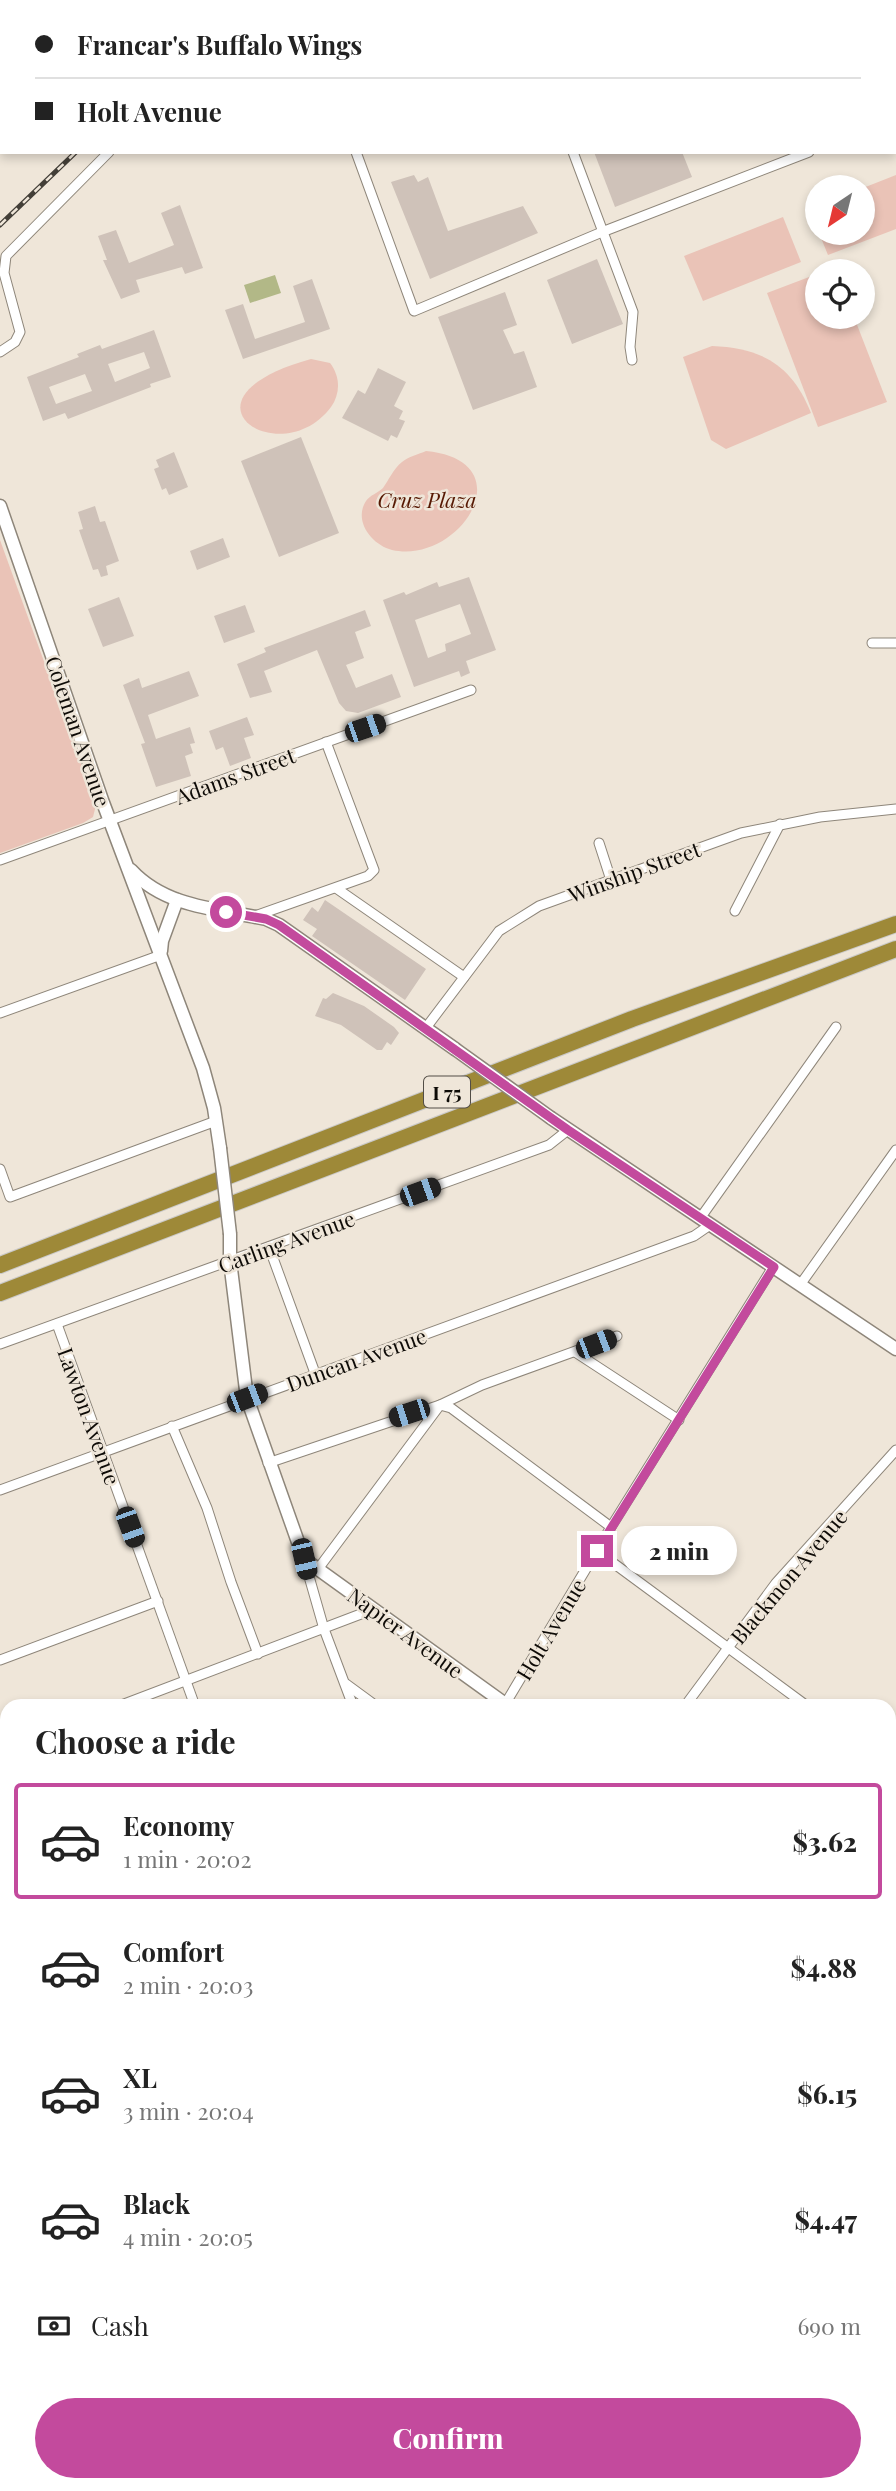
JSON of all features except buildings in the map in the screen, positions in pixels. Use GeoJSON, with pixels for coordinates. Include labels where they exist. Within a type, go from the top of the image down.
{"type":"FeatureCollection","features":[{"type":"Feature","properties":{"kind":"highway","name":"I 75"},"geometry":{"type":"LineString","coordinates":[[0,1265],[619,1024],[896,924]]}},
{"type":"Feature","properties":{"kind":"highway","name":"I 75"},"geometry":{"type":"LineString","coordinates":[[0,1293],[896,948]]}},
{"type":"Feature","properties":{"kind":"street"},"geometry":{"type":"LineString","coordinates":[[0,352],[15,342],[20,332],[4,273],[6,256],[106,154]]}},
{"type":"Feature","properties":{"kind":"street"},"geometry":{"type":"LineString","coordinates":[[357,154],[414,311],[519,265],[804,154]]}},
{"type":"Feature","properties":{"kind":"street"},"geometry":{"type":"LineString","coordinates":[[574,154],[633,312],[630,347],[632,360]]}},
{"type":"Feature","properties":{"kind":"street","name":"Coleman Avenue"},"geometry":{"type":"LineString","coordinates":[[0,506],[109,820],[203,1068],[220,1148],[230,1234],[230,1261],[247,1398],[304,1559]]}},
{"type":"Feature","properties":{"kind":"street"},"geometry":{"type":"LineString","coordinates":[[872,643],[896,643]]}},
{"type":"Feature","properties":{"kind":"street","name":"Adams Street"},"geometry":{"type":"LineString","coordinates":[[0,860],[471,690]]}},
{"type":"Feature","properties":{"kind":"street"},"geometry":{"type":"LineString","coordinates":[[253,917],[368,876],[374,870],[326,742]]}},
{"type":"Feature","properties":{"kind":"street","name":"Winship Street"},"geometry":{"type":"LineString","coordinates":[[425,1029],[499,931],[539,906],[741,833],[780,824],[896,809]]}},
{"type":"Feature","properties":{"kind":"street"},"geometry":{"type":"LineString","coordinates":[[735,911],[780,824]]}},
{"type":"Feature","properties":{"kind":"street"},"geometry":{"type":"LineString","coordinates":[[598,843],[611,880]]}},
{"type":"Feature","properties":{"kind":"street"},"geometry":{"type":"LineString","coordinates":[[128,867],[153,889],[177,900],[279,925],[568,1130],[896,1349]]}},
{"type":"Feature","properties":{"kind":"street"},"geometry":{"type":"LineString","coordinates":[[335,888],[464,977]]}},
{"type":"Feature","properties":{"kind":"street"},"geometry":{"type":"LineString","coordinates":[[0,1013],[161,955],[162,941],[177,900]]}},
{"type":"Feature","properties":{"kind":"street","name":"Duncan Avenue"},"geometry":{"type":"LineString","coordinates":[[0,1490],[694,1236],[836,1027]]}},
{"type":"Feature","properties":{"kind":"street"},"geometry":{"type":"LineString","coordinates":[[0,1169],[10,1197],[216,1121]]}},
{"type":"Feature","properties":{"kind":"street","name":"Carling Avenue"},"geometry":{"type":"LineString","coordinates":[[0,1345],[549,1144],[568,1130]]}},
{"type":"Feature","properties":{"kind":"street"},"geometry":{"type":"LineString","coordinates":[[800,1284],[896,1150]]}},
{"type":"Feature","properties":{"kind":"street"},"geometry":{"type":"LineString","coordinates":[[269,1248],[315,1373]]}},
{"type":"Feature","properties":{"kind":"street","name":"Holt Avenue"},"geometry":{"type":"LineString","coordinates":[[510,1699],[611,1527],[774,1267]]}},
{"type":"Feature","properties":{"kind":"street","name":"Lawton Avenue"},"geometry":{"type":"LineString","coordinates":[[57,1324],[192,1699]]}},
{"type":"Feature","properties":{"kind":"street"},"geometry":{"type":"LineString","coordinates":[[268,1463],[440,1405],[482,1385],[617,1336]]}},
{"type":"Feature","properties":{"kind":"street"},"geometry":{"type":"LineString","coordinates":[[575,1352],[678,1420]]}},
{"type":"Feature","properties":{"kind":"street"},"geometry":{"type":"LineString","coordinates":[[440,1405],[451,1408],[611,1527]]}},
{"type":"Feature","properties":{"kind":"street"},"geometry":{"type":"LineString","coordinates":[[318,1569],[440,1405]]}},
{"type":"Feature","properties":{"kind":"street"},"geometry":{"type":"LineString","coordinates":[[172,1426],[207,1508],[230,1582],[258,1654]]}},
{"type":"Feature","properties":{"kind":"street","name":"Blackmon Avenue"},"geometry":{"type":"LineString","coordinates":[[690,1699],[776,1583],[896,1450]]}},
{"type":"Feature","properties":{"kind":"street"},"geometry":{"type":"LineString","coordinates":[[597,1551],[797,1699]]}},
{"type":"Feature","properties":{"kind":"street"},"geometry":{"type":"LineString","coordinates":[[304,1559],[324,1629],[350,1699]]}},
{"type":"Feature","properties":{"kind":"street","name":"Napier Avenue"},"geometry":{"type":"LineString","coordinates":[[304,1559],[496,1699]]}},
{"type":"Feature","properties":{"kind":"street"},"geometry":{"type":"LineString","coordinates":[[0,1660],[158,1601]]}},
{"type":"Feature","properties":{"kind":"street"},"geometry":{"type":"LineString","coordinates":[[138,1699],[374,1609]]}},
{"type":"Feature","properties":{"kind":"street"},"geometry":{"type":"LineString","coordinates":[[345,1684],[366,1699]]}},
{"type":"Feature","properties":{"kind":"green space"},"geometry":{"type":"Polygon","coordinates":[[[896,175],[896,229],[875,237],[875,183],[896,175]]]}},
{"type":"Feature","properties":{"kind":"green space"},"geometry":{"type":"Polygon","coordinates":[[[783,217],[801,262],[703,301],[684,256],[783,217]]]}},
{"type":"Feature","properties":{"kind":"green space"},"geometry":{"type":"Polygon","coordinates":[[[824,245],[854,245],[828,255],[824,245]]]}},
{"type":"Feature","properties":{"kind":"green space"},"geometry":{"type":"Polygon","coordinates":[[[805,279],[805,329],[859,329],[887,402],[818,427],[767,293],[805,279]]]}},
{"type":"Feature","properties":{"kind":"green space"},"geometry":{"type":"Polygon","coordinates":[[[712,346],[746,351],[773,362],[795,383],[811,413],[726,449],[711,440],[683,357],[712,346]]]}},
{"type":"Feature","properties":{"kind":"green space"},"geometry":{"type":"Polygon","coordinates":[[[311,359],[330,363],[336,373],[338,390],[331,407],[310,426],[286,433],[264,432],[248,423],[240,409],[246,393],[268,375],[311,359]]]}},
{"type":"Feature","properties":{"kind":"green space","name":"Cruz Plaza"},"geometry":{"type":"Polygon","coordinates":[[[426,451],[456,459],[472,473],[477,491],[472,510],[459,528],[440,542],[417,550],[392,550],[378,543],[367,531],[363,524],[363,509],[368,499],[383,488],[399,465],[426,451]]]}},
{"type":"Feature","properties":{"kind":"green space"},"geometry":{"type":"Polygon","coordinates":[[[0,540],[96,805],[93,817],[83,823],[0,853],[0,540]]]}},
{"type":"Feature","properties":{"kind":"shaded area"},"geometry":{"type":"Polygon","coordinates":[[[275,275],[281,293],[250,303],[244,285],[275,275]]]}},
{"type":"Feature","properties":{"kind":"railway"},"geometry":{"type":"LineString","coordinates":[[0,225],[74,154]]}},
{"type":"Feature","properties":{"kind":"route"},"geometry":{"type":"LineString","coordinates":[[226,912],[266,919],[279,925],[568,1130],[774,1267],[597,1551]]}}]}
